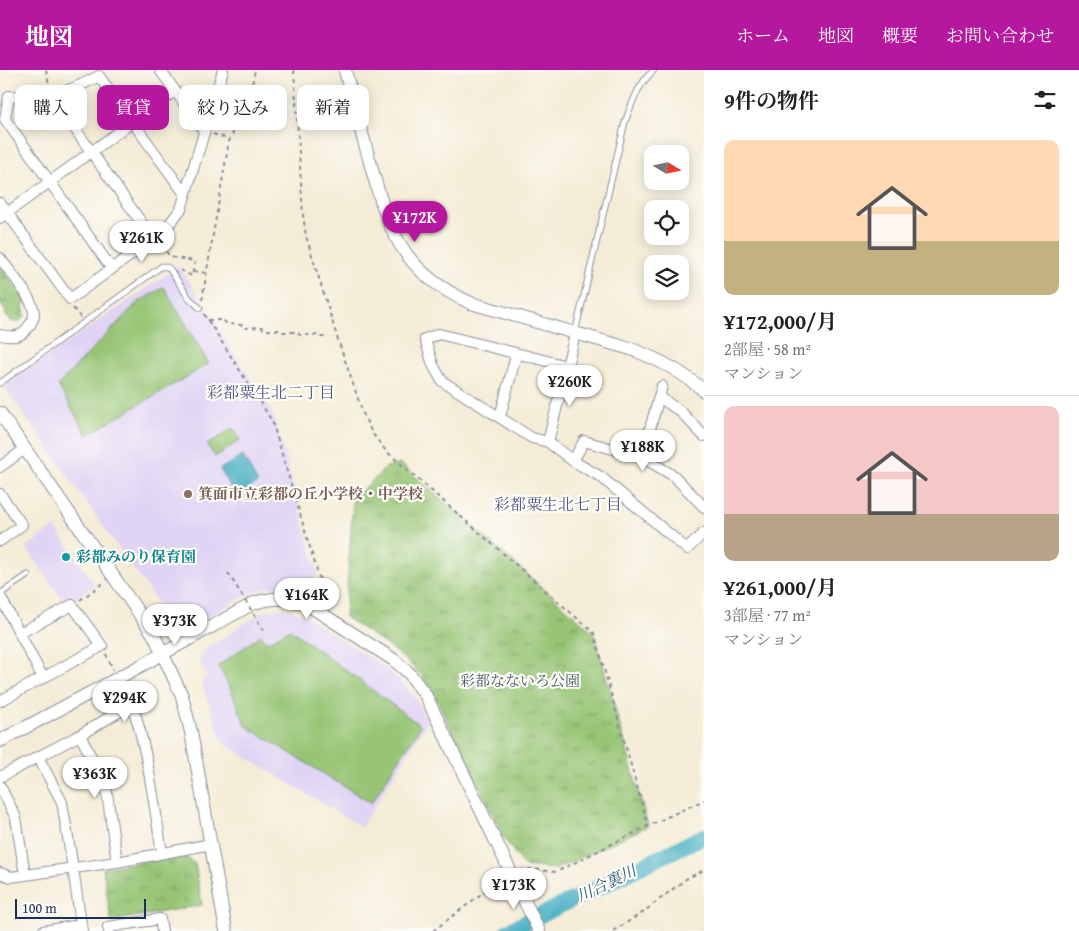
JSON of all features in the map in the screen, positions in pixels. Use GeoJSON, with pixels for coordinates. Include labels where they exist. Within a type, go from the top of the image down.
{"type":"FeatureCollection","features":[{"type":"Feature","properties":{"kind":"street"},"geometry":{"type":"LineString","coordinates":[[160,70],[208,132]]}},
{"type":"Feature","properties":{"kind":"street"},"geometry":{"type":"LineString","coordinates":[[0,203],[4,216],[70,299],[155,238],[172,223],[181,209],[208,132],[223,70]]}},
{"type":"Feature","properties":{"kind":"street"},"geometry":{"type":"LineString","coordinates":[[345,70],[382,204],[392,232],[405,253],[420,270],[454,296],[471,303],[654,357],[678,370],[704,391]]}},
{"type":"Feature","properties":{"kind":"street"},"geometry":{"type":"LineString","coordinates":[[79,85],[99,76],[106,85]]}},
{"type":"Feature","properties":{"kind":"street"},"geometry":{"type":"LineString","coordinates":[[169,95],[175,91]]}},
{"type":"Feature","properties":{"kind":"street"},"geometry":{"type":"LineString","coordinates":[[15,97],[10,96],[5,119],[112,269]]}},
{"type":"Feature","properties":{"kind":"street"},"geometry":{"type":"LineString","coordinates":[[76,130],[155,238]]}},
{"type":"Feature","properties":{"kind":"street"},"geometry":{"type":"LineString","coordinates":[[4,216],[122,130]]}},
{"type":"Feature","properties":{"kind":"street"},"geometry":{"type":"LineString","coordinates":[[139,130],[175,183],[185,194]]}},
{"type":"Feature","properties":{"kind":"street"},"geometry":{"type":"LineString","coordinates":[[0,258],[27,297],[35,316],[22,334],[12,337],[0,334]]}},
{"type":"Feature","properties":{"kind":"street"},"geometry":{"type":"LineString","coordinates":[[567,366],[516,355],[439,334],[425,339],[433,365],[442,381],[532,438],[548,442],[573,461],[601,477],[687,549],[704,533]]}},
{"type":"Feature","properties":{"kind":"street"},"geometry":{"type":"LineString","coordinates":[[548,442],[575,334]]}},
{"type":"Feature","properties":{"kind":"street"},"geometry":{"type":"LineString","coordinates":[[500,417],[516,355]]}},
{"type":"Feature","properties":{"kind":"street"},"geometry":{"type":"LineString","coordinates":[[642,458],[661,391],[704,436]]}},
{"type":"Feature","properties":{"kind":"street"},"geometry":{"type":"LineString","coordinates":[[0,414],[154,635],[182,696],[189,723],[226,931]]}},
{"type":"Feature","properties":{"kind":"street"},"geometry":{"type":"LineString","coordinates":[[573,461],[584,441],[642,458],[674,476],[704,507]]}},
{"type":"Feature","properties":{"kind":"street"},"geometry":{"type":"LineString","coordinates":[[0,467],[25,449]]}},
{"type":"Feature","properties":{"kind":"street"},"geometry":{"type":"LineString","coordinates":[[0,494],[22,525],[0,541]]}},
{"type":"Feature","properties":{"kind":"street"},"geometry":{"type":"LineString","coordinates":[[0,595],[43,678]]}},
{"type":"Feature","properties":{"kind":"street"},"geometry":{"type":"LineString","coordinates":[[0,741],[254,602],[269,598],[295,600],[308,605],[394,660],[409,673],[419,686],[426,696],[539,931]]}},
{"type":"Feature","properties":{"kind":"street"},"geometry":{"type":"LineString","coordinates":[[2,696],[43,678],[102,646],[72,605],[20,633]]}},
{"type":"Feature","properties":{"kind":"street"},"geometry":{"type":"LineString","coordinates":[[0,777],[80,735],[132,704],[141,730],[147,758],[162,853]]}},
{"type":"Feature","properties":{"kind":"street"},"geometry":{"type":"LineString","coordinates":[[80,735],[106,786],[116,862]]}},
{"type":"Feature","properties":{"kind":"street"},"geometry":{"type":"LineString","coordinates":[[38,757],[62,802],[81,928],[43,931]]}},
{"type":"Feature","properties":{"kind":"street"},"geometry":{"type":"LineString","coordinates":[[0,786],[16,818],[25,875]]}},
{"type":"Feature","properties":{"kind":"street"},"geometry":{"type":"LineString","coordinates":[[0,873],[11,877],[116,862],[211,844]]}},
{"type":"Feature","properties":{"kind":"street"},"geometry":{"type":"LineString","coordinates":[[109,931],[108,927],[160,920],[162,931]]}},
{"type":"Feature","properties":{"kind":"lane"},"geometry":{"type":"LineString","coordinates":[[575,334],[625,122],[633,99],[645,78],[654,70]]}},
{"type":"Feature","properties":{"kind":"lane"},"geometry":{"type":"LineString","coordinates":[[0,383],[162,266],[169,268],[189,298],[200,308]]}},
{"type":"Feature","properties":{"kind":"lane"},"geometry":{"type":"LineString","coordinates":[[0,595],[28,575]]}},
{"type":"Feature","properties":{"kind":"path"},"geometry":{"type":"LineString","coordinates":[[46,70],[49,85]]}},
{"type":"Feature","properties":{"kind":"path"},"geometry":{"type":"LineString","coordinates":[[255,70],[248,103],[230,139],[200,308],[272,421],[326,597],[321,606]]}},
{"type":"Feature","properties":{"kind":"path"},"geometry":{"type":"LineString","coordinates":[[294,70],[306,236],[364,416],[372,433],[386,451],[594,633],[648,826]]}},
{"type":"Feature","properties":{"kind":"path"},"geometry":{"type":"LineString","coordinates":[[208,132],[230,139]]}},
{"type":"Feature","properties":{"kind":"path"},"geometry":{"type":"LineString","coordinates":[[155,238],[170,257],[195,261],[192,276],[184,271]]}},
{"type":"Feature","properties":{"kind":"path"},"geometry":{"type":"LineString","coordinates":[[194,271],[206,274]]}},
{"type":"Feature","properties":{"kind":"path"},"geometry":{"type":"LineString","coordinates":[[72,306],[82,320]]}},
{"type":"Feature","properties":{"kind":"path"},"geometry":{"type":"LineString","coordinates":[[208,320],[223,320],[227,324],[243,324],[245,328],[262,327],[264,330],[297,332],[300,335],[326,337]]}},
{"type":"Feature","properties":{"kind":"path"},"geometry":{"type":"LineString","coordinates":[[228,573],[265,632]]}},
{"type":"Feature","properties":{"kind":"path"},"geometry":{"type":"LineString","coordinates":[[72,605],[105,582]]}},
{"type":"Feature","properties":{"kind":"path"},"geometry":{"type":"LineString","coordinates":[[102,646],[113,670]]}},
{"type":"Feature","properties":{"kind":"path"},"geometry":{"type":"LineString","coordinates":[[432,931],[513,875],[531,869],[556,872],[704,800]]}},
{"type":"Feature","properties":{"kind":"path"},"geometry":{"type":"LineString","coordinates":[[612,931],[642,913],[686,879],[704,870]]}},
{"type":"Feature","properties":{"kind":"shaded area","name":"箕面市立彩都の丘小学校・中学校"},"geometry":{"type":"Polygon","coordinates":[[[179,266],[273,414],[318,573],[307,594],[267,587],[243,597],[186,629],[176,629],[4,386],[179,266]]]}},
{"type":"Feature","properties":{"kind":"shaded area"},"geometry":{"type":"Polygon","coordinates":[[[55,527],[95,585],[66,605],[26,547],[55,527]]]}},
{"type":"Feature","properties":{"kind":"shaded area"},"geometry":{"type":"Polygon","coordinates":[[[283,608],[301,613],[390,671],[412,693],[428,721],[361,827],[223,743],[201,681],[207,677],[199,658],[204,650],[264,611],[283,608]]]}},
{"type":"Feature","properties":{"kind":"green space"},"geometry":{"type":"Polygon","coordinates":[[[0,265],[26,302],[23,306],[25,315],[20,321],[11,321],[6,316],[6,312],[0,303],[0,265]]]}},
{"type":"Feature","properties":{"kind":"green space"},"geometry":{"type":"Polygon","coordinates":[[[164,287],[209,364],[87,435],[58,385],[137,303],[164,287]]]}},
{"type":"Feature","properties":{"kind":"green space"},"geometry":{"type":"Polygon","coordinates":[[[233,428],[240,440],[215,457],[207,445],[233,428]]]}},
{"type":"Feature","properties":{"kind":"green space","name":"彩都なないろ公園"},"geometry":{"type":"Polygon","coordinates":[[[401,464],[594,633],[648,826],[556,869],[524,866],[506,841],[433,692],[426,682],[398,653],[345,617],[353,499],[387,467],[401,464]]]}},
{"type":"Feature","properties":{"kind":"green space"},"geometry":{"type":"Polygon","coordinates":[[[290,629],[421,726],[371,803],[246,726],[231,690],[218,666],[261,635],[268,642],[290,629]]]}},
{"type":"Feature","properties":{"kind":"green space"},"geometry":{"type":"Polygon","coordinates":[[[186,857],[195,864],[202,905],[111,921],[103,868],[167,858],[167,861],[186,857]]]}},
{"type":"Feature","properties":{"kind":"water"},"geometry":{"type":"Polygon","coordinates":[[[243,456],[258,483],[236,496],[220,469],[243,456]]]}},
{"type":"Feature","properties":{"kind":"waterway","name":"川合裏川"},"geometry":{"type":"LineString","coordinates":[[508,931],[704,836]]}},
{"type":"Feature","properties":{"kind":"place","name":"箕面市立彩都の丘小学校・中学校"},"geometry":{"type":"Point","coordinates":[188,494]}},
{"type":"Feature","properties":{"kind":"place","name":"彩都みのり保育園"},"geometry":{"type":"Point","coordinates":[66,557]}},
{"type":"Feature","properties":{"kind":"district","name":"彩都粟生北二丁目"},"geometry":{"type":"Point","coordinates":[271,392]}},
{"type":"Feature","properties":{"kind":"district","name":"彩都粟生北七丁目"},"geometry":{"type":"Point","coordinates":[558,504]}}]}
